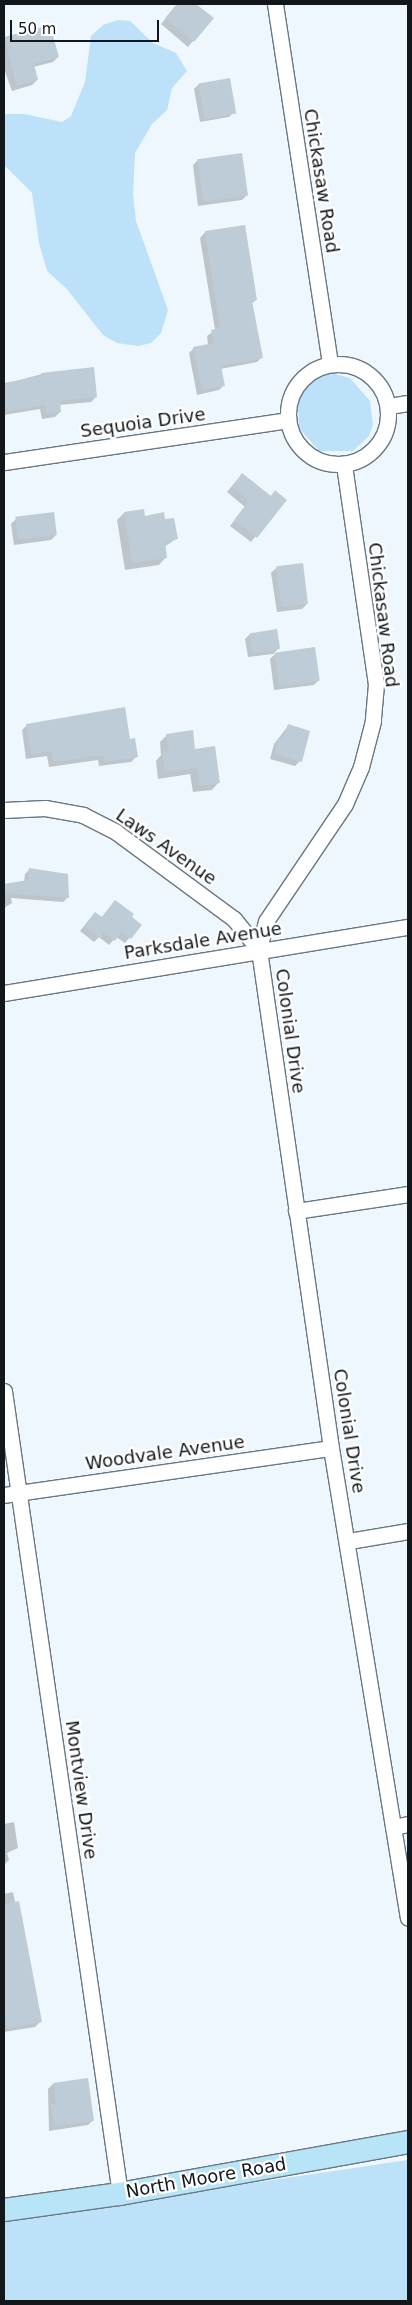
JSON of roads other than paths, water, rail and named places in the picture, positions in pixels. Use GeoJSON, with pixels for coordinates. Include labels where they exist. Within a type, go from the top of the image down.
{"type":"FeatureCollection","features":[{"type":"Feature","properties":{"kind":"main road","name":"North Moore Road"},"geometry":{"type":"LineString","coordinates":[[4,2210],[120,2194],[408,2142]]}},
{"type":"Feature","properties":{"kind":"street","name":"Chickasaw Road"},"geometry":{"type":"LineString","coordinates":[[275,4],[330,363]]}},
{"type":"Feature","properties":{"kind":"street"},"geometry":{"type":"LineString","coordinates":[[330,363],[358,367],[379,382],[389,406],[386,434],[367,457],[344,465],[321,462],[297,444],[288,420],[290,398],[302,378],[330,363]]}},
{"type":"Feature","properties":{"kind":"street"},"geometry":{"type":"LineString","coordinates":[[389,406],[408,403]]}},
{"type":"Feature","properties":{"kind":"street","name":"Sequoia Drive"},"geometry":{"type":"LineString","coordinates":[[4,462],[288,420]]}},
{"type":"Feature","properties":{"kind":"street","name":"Chickasaw Road"},"geometry":{"type":"LineString","coordinates":[[260,950],[266,921],[345,804],[362,767],[373,721],[376,684],[344,465]]}},
{"type":"Feature","properties":{"kind":"street","name":"Laws Avenue"},"geometry":{"type":"LineString","coordinates":[[4,810],[45,808],[83,814],[116,832],[234,919],[260,950]]}},
{"type":"Feature","properties":{"kind":"street","name":"Parksdale Avenue"},"geometry":{"type":"LineString","coordinates":[[4,993],[408,927]]}},
{"type":"Feature","properties":{"kind":"street","name":"Colonial Drive"},"geometry":{"type":"LineString","coordinates":[[260,950],[296,1211],[332,1448],[349,1541],[392,1827],[408,1918]]}},
{"type":"Feature","properties":{"kind":"street"},"geometry":{"type":"LineString","coordinates":[[296,1211],[408,1194]]}},
{"type":"Feature","properties":{"kind":"street","name":"Montview Drive"},"geometry":{"type":"LineString","coordinates":[[4,1391],[120,2194]]}},
{"type":"Feature","properties":{"kind":"street","name":"Woodvale Avenue"},"geometry":{"type":"LineString","coordinates":[[4,1495],[332,1448]]}},
{"type":"Feature","properties":{"kind":"street"},"geometry":{"type":"LineString","coordinates":[[349,1541],[408,1531]]}},
{"type":"Feature","properties":{"kind":"street"},"geometry":{"type":"LineString","coordinates":[[392,1827],[408,1824]]}}]}
